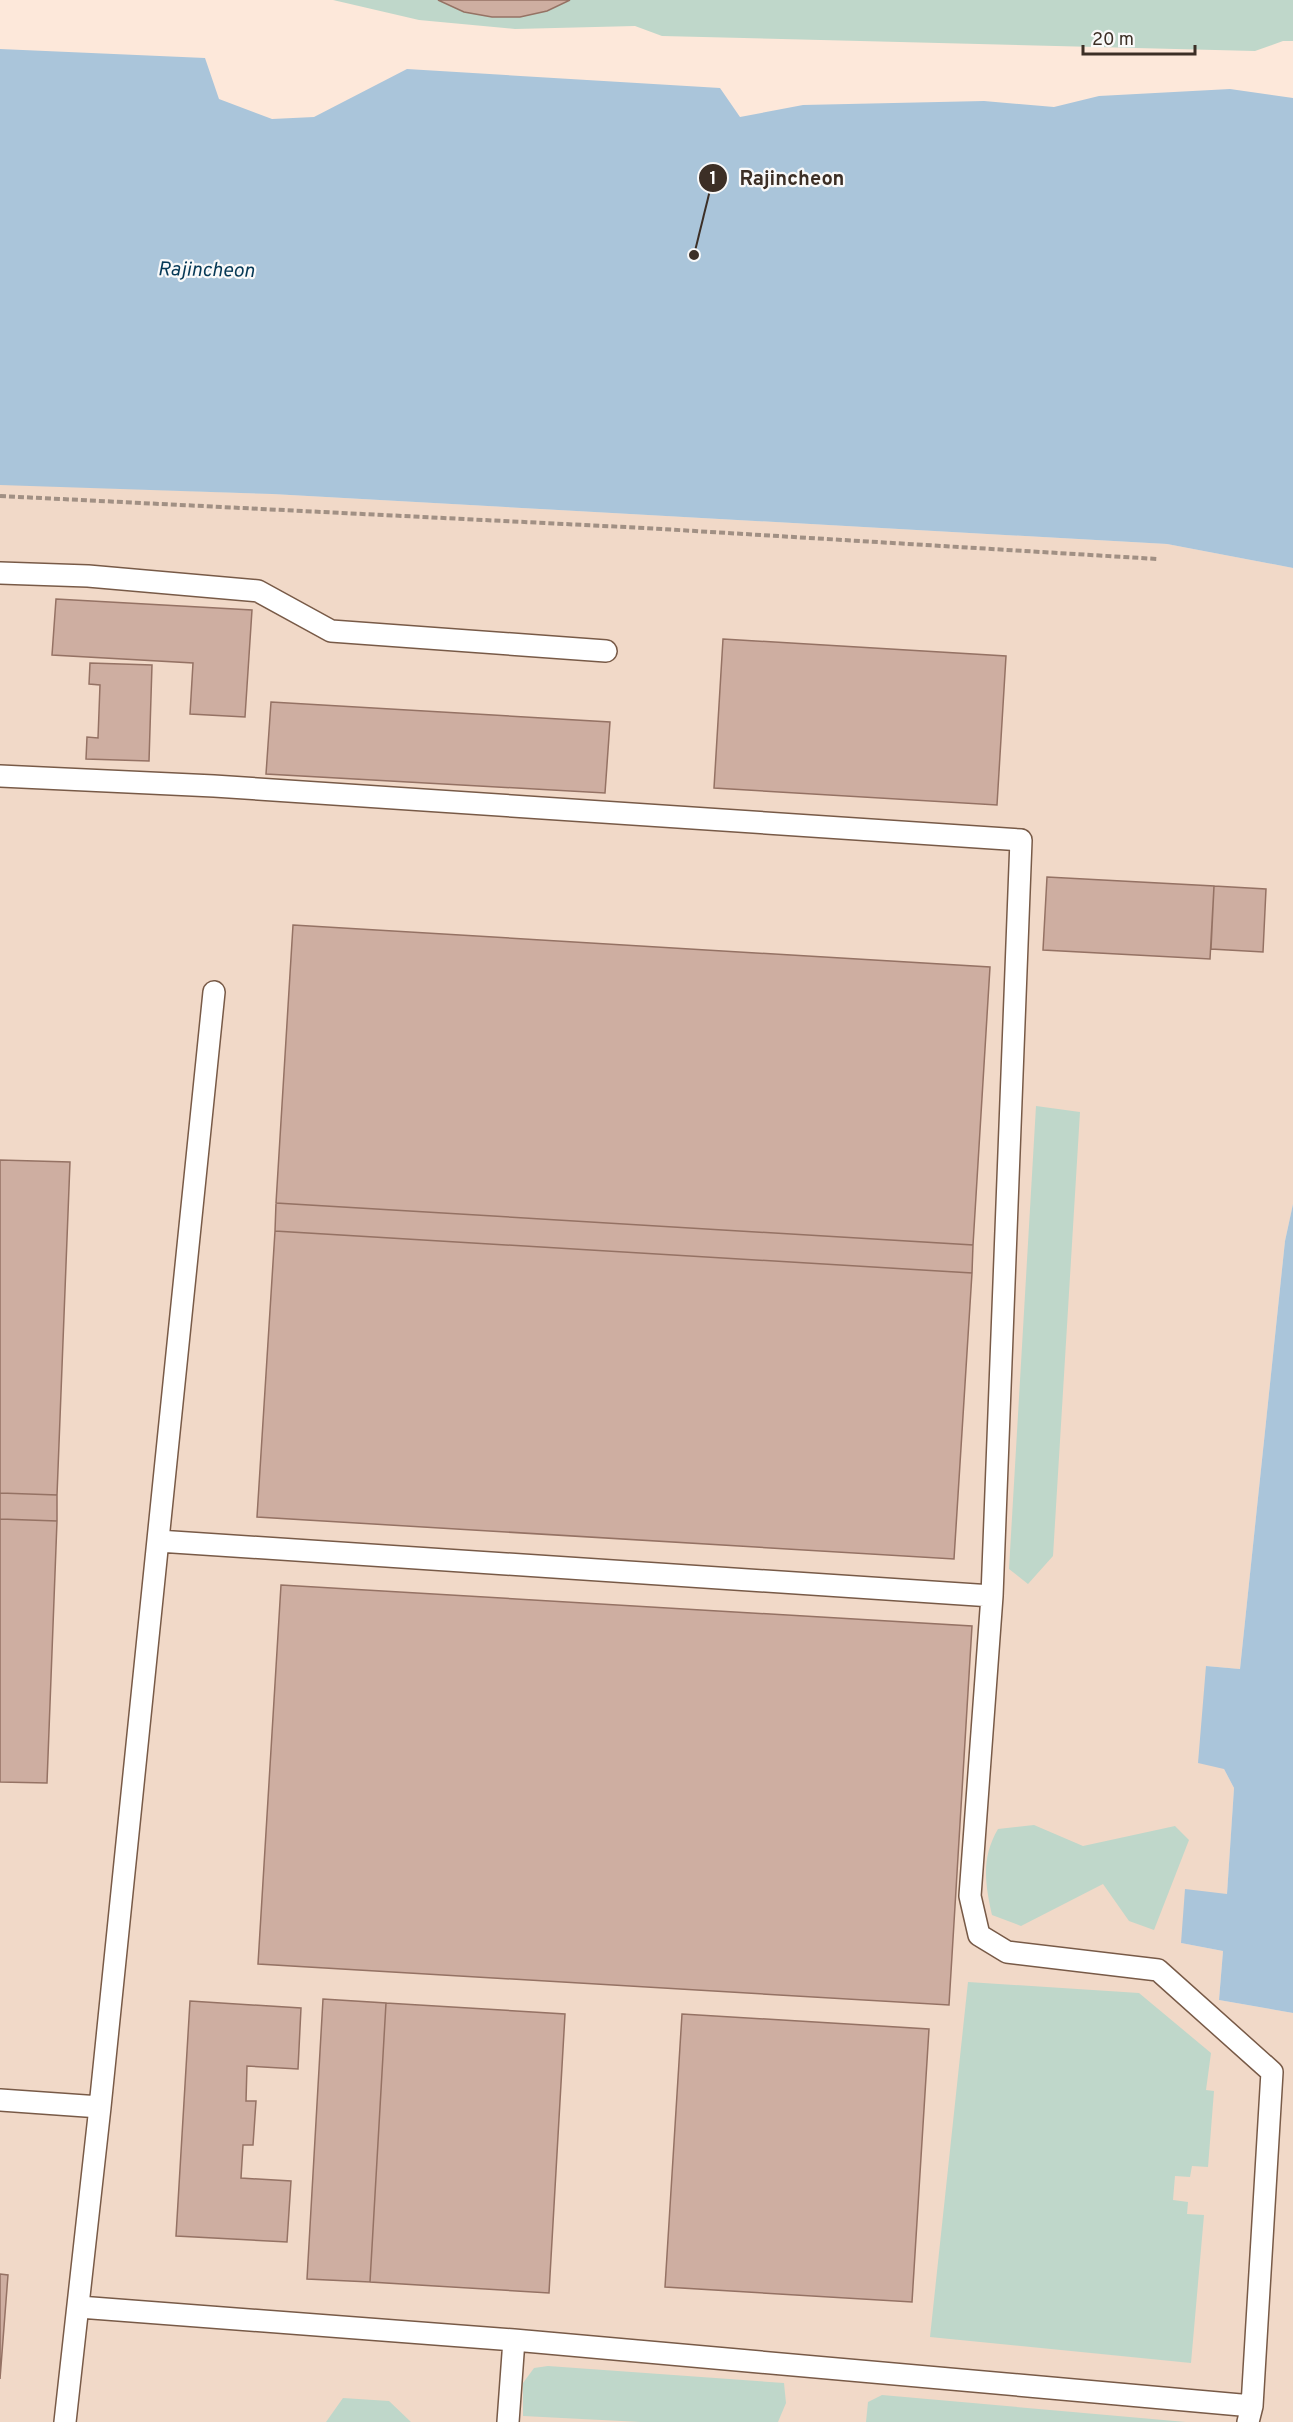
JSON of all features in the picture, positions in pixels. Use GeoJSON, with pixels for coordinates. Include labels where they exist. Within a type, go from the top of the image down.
{"type":"FeatureCollection","features":[{"type":"Feature","properties":{"kind":"lane"},"geometry":{"type":"LineString","coordinates":[[0,573],[88,576],[258,591],[331,631],[606,651]]}},
{"type":"Feature","properties":{"kind":"lane"},"geometry":{"type":"LineString","coordinates":[[0,776],[214,786],[1021,840],[992,1596],[970,1896],[979,1935],[1007,1952],[1158,1970],[1272,2072],[1250,2414],[514,2340],[79,2307]]}},
{"type":"Feature","properties":{"kind":"lane"},"geometry":{"type":"LineString","coordinates":[[65,2422],[100,2107],[214,992]]}},
{"type":"Feature","properties":{"kind":"lane"},"geometry":{"type":"LineString","coordinates":[[158,1541],[992,1596]]}},
{"type":"Feature","properties":{"kind":"lane"},"geometry":{"type":"LineString","coordinates":[[0,2100],[100,2107]]}},
{"type":"Feature","properties":{"kind":"lane"},"geometry":{"type":"LineString","coordinates":[[508,2422],[514,2340]]}},
{"type":"Feature","properties":{"kind":"path"},"geometry":{"type":"LineString","coordinates":[[0,496],[657,528],[1157,559]]}},
{"type":"Feature","properties":{"kind":"shaded area"},"geometry":{"type":"Polygon","coordinates":[[[0,484],[272,494],[1167,544],[1293,568],[1293,1204],[1285,1241],[1240,1669],[1206,1666],[1224,1769],[1234,1788],[1227,1895],[1181,1943],[1223,1951],[1219,2000],[1293,2013],[1293,2422],[0,2422],[0,484]]]}},
{"type":"Feature","properties":{"kind":"green space"},"geometry":{"type":"Polygon","coordinates":[[[333,0],[1293,0],[1293,41],[1283,41],[1255,51],[662,36],[635,26],[515,29],[419,20],[333,0]]]}},
{"type":"Feature","properties":{"kind":"green space"},"geometry":{"type":"Polygon","coordinates":[[[1036,1106],[1080,1112],[1053,1556],[1028,1584],[1009,1569],[1036,1106]]]}},
{"type":"Feature","properties":{"kind":"green space"},"geometry":{"type":"Polygon","coordinates":[[[1034,1825],[1083,1846],[1175,1826],[1189,1840],[1154,1930],[1129,1921],[1103,1884],[1021,1926],[992,1915],[986,1871],[989,1850],[998,1829],[1034,1825]]]}},
{"type":"Feature","properties":{"kind":"green space"},"geometry":{"type":"Polygon","coordinates":[[[968,1982],[1139,1993],[1211,2053],[1206,2090],[1214,2091],[1208,2167],[1192,2166],[1190,2177],[1175,2176],[1173,2200],[1188,2202],[1187,2214],[1204,2215],[1191,2363],[930,2337],[968,1982]]]}},
{"type":"Feature","properties":{"kind":"green space"},"geometry":{"type":"Polygon","coordinates":[[[548,2366],[784,2383],[786,2403],[778,2422],[641,2422],[523,2416],[523,2383],[534,2368],[548,2366]]]}},
{"type":"Feature","properties":{"kind":"green space"},"geometry":{"type":"Polygon","coordinates":[[[882,2395],[1186,2422],[866,2422],[868,2402],[882,2395]]]}},
{"type":"Feature","properties":{"kind":"green space"},"geometry":{"type":"Polygon","coordinates":[[[343,2398],[389,2401],[411,2422],[326,2422],[343,2398]]]}},
{"type":"Feature","properties":{"kind":"water"},"geometry":{"type":"Polygon","coordinates":[[[0,49],[205,58],[219,99],[272,119],[314,117],[407,69],[720,88],[740,117],[803,105],[984,101],[1054,107],[1099,96],[1230,89],[1293,98],[1293,568],[1167,544],[272,494],[0,485],[0,49]]]}},
{"type":"Feature","properties":{"kind":"water"},"geometry":{"type":"Polygon","coordinates":[[[1293,1204],[1293,2013],[1219,2000],[1223,1951],[1181,1943],[1185,1889],[1227,1894],[1234,1788],[1224,1769],[1198,1763],[1206,1666],[1240,1669],[1285,1241],[1293,1204]]]}},
{"type":"Feature","properties":{"kind":"building"},"geometry":{"type":"Polygon","coordinates":[[[438,0],[570,0],[547,11],[520,17],[492,17],[464,12],[438,0]]]}},
{"type":"Feature","properties":{"kind":"building"},"geometry":{"type":"Polygon","coordinates":[[[56,599],[252,610],[245,717],[190,714],[193,663],[52,655],[56,599]]]}},
{"type":"Feature","properties":{"kind":"building"},"geometry":{"type":"Polygon","coordinates":[[[723,639],[1006,656],[997,805],[714,788],[723,639]]]}},
{"type":"Feature","properties":{"kind":"building"},"geometry":{"type":"Polygon","coordinates":[[[90,663],[152,665],[149,761],[86,759],[87,737],[98,738],[100,685],[89,684],[90,663]]]}},
{"type":"Feature","properties":{"kind":"building"},"geometry":{"type":"Polygon","coordinates":[[[271,702],[610,722],[605,793],[266,774],[271,702]]]}},
{"type":"Feature","properties":{"kind":"building"},"geometry":{"type":"Polygon","coordinates":[[[1047,877],[1214,886],[1210,959],[1043,950],[1047,877]]]}},
{"type":"Feature","properties":{"kind":"building"},"geometry":{"type":"Polygon","coordinates":[[[1214,886],[1266,889],[1263,952],[1211,949],[1214,886]]]}},
{"type":"Feature","properties":{"kind":"building"},"geometry":{"type":"Polygon","coordinates":[[[293,925],[990,967],[973,1245],[276,1203],[293,925]]]}},
{"type":"Feature","properties":{"kind":"building"},"geometry":{"type":"Polygon","coordinates":[[[0,1160],[70,1162],[57,1495],[0,1493],[0,1160]]]}},
{"type":"Feature","properties":{"kind":"building"},"geometry":{"type":"Polygon","coordinates":[[[276,1203],[973,1245],[972,1273],[275,1231],[276,1203]]]}},
{"type":"Feature","properties":{"kind":"building"},"geometry":{"type":"Polygon","coordinates":[[[275,1231],[972,1273],[954,1559],[257,1517],[275,1231]]]}},
{"type":"Feature","properties":{"kind":"building"},"geometry":{"type":"Polygon","coordinates":[[[0,1493],[57,1495],[57,1521],[0,1519],[0,1493]]]}},
{"type":"Feature","properties":{"kind":"building"},"geometry":{"type":"Polygon","coordinates":[[[0,1519],[57,1521],[47,1783],[0,1782],[0,1519]]]}},
{"type":"Feature","properties":{"kind":"building"},"geometry":{"type":"Polygon","coordinates":[[[281,1585],[972,1626],[949,2005],[258,1964],[281,1585]]]}},
{"type":"Feature","properties":{"kind":"building"},"geometry":{"type":"Polygon","coordinates":[[[323,1999],[386,2003],[370,2282],[307,2279],[323,1999]]]}},
{"type":"Feature","properties":{"kind":"building"},"geometry":{"type":"Polygon","coordinates":[[[190,2001],[301,2008],[298,2069],[247,2066],[246,2101],[256,2101],[253,2145],[243,2145],[241,2178],[291,2181],[287,2242],[176,2236],[190,2001]]]}},
{"type":"Feature","properties":{"kind":"building"},"geometry":{"type":"Polygon","coordinates":[[[386,2003],[565,2014],[549,2293],[370,2282],[386,2003]]]}},
{"type":"Feature","properties":{"kind":"building"},"geometry":{"type":"Polygon","coordinates":[[[682,2014],[929,2029],[912,2302],[665,2287],[682,2014]]]}},
{"type":"Feature","properties":{"kind":"building"},"geometry":{"type":"Polygon","coordinates":[[[0,2274],[8,2275],[0,2379],[0,2274]]]}},
{"type":"Feature","properties":{"kind":"place","name":"Rajincheon"},"geometry":{"type":"Point","coordinates":[694,255]}}]}
